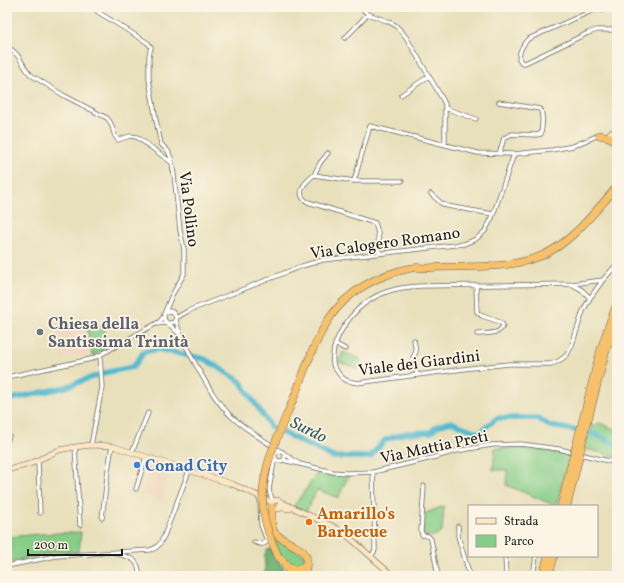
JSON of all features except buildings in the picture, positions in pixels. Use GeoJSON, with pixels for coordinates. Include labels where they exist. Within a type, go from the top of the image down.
{"type":"FeatureCollection","features":[{"type":"Feature","properties":{"kind":"highway"},"geometry":{"type":"LineString","coordinates":[[599,135],[615,136]]}},
{"type":"Feature","properties":{"kind":"highway"},"geometry":{"type":"LineString","coordinates":[[293,576],[278,556],[267,529],[262,502],[263,488],[268,464],[318,338],[329,318],[346,299],[364,285],[387,274],[413,268],[498,266],[518,264],[541,256],[571,237],[617,187]]}},
{"type":"Feature","properties":{"kind":"highway"},"geometry":{"type":"LineString","coordinates":[[567,505],[575,462],[600,353],[617,304]]}},
{"type":"Feature","properties":{"kind":"highway"},"geometry":{"type":"LineString","coordinates":[[585,420],[617,319]]}},
{"type":"Feature","properties":{"kind":"highway"},"geometry":{"type":"LineString","coordinates":[[561,505],[575,462]]}},
{"type":"Feature","properties":{"kind":"highway"},"geometry":{"type":"LineString","coordinates":[[275,504],[271,520],[272,528],[277,536],[301,549],[305,554],[307,558],[306,576]]}},
{"type":"Feature","properties":{"kind":"highway"},"geometry":{"type":"LineString","coordinates":[[278,556],[288,567],[292,569],[299,569],[306,564]]}},
{"type":"Feature","properties":{"kind":"highway"},"geometry":{"type":"LineString","coordinates":[[543,576],[548,557]]}},
{"type":"Feature","properties":{"kind":"highway"},"geometry":{"type":"LineString","coordinates":[[549,576],[554,557]]}},
{"type":"Feature","properties":{"kind":"main road"},"geometry":{"type":"LineString","coordinates":[[7,470],[22,467],[38,461],[59,450],[91,445],[112,446],[232,484],[284,508],[295,510],[336,528],[350,538],[393,576]]}},
{"type":"Feature","properties":{"kind":"street"},"geometry":{"type":"LineString","coordinates":[[360,7],[368,14],[395,25],[406,37],[443,100],[445,108],[445,145]]}},
{"type":"Feature","properties":{"kind":"street"},"geometry":{"type":"LineString","coordinates":[[617,8],[594,10],[528,40],[525,42],[519,56],[519,61],[522,64],[538,58],[597,30],[617,30]]}},
{"type":"Feature","properties":{"kind":"street"},"geometry":{"type":"LineString","coordinates":[[98,12],[151,46],[149,56],[149,79],[156,120],[161,144],[168,151],[171,162]]}},
{"type":"Feature","properties":{"kind":"street"},"geometry":{"type":"LineString","coordinates":[[345,38],[368,14]]}},
{"type":"Feature","properties":{"kind":"street","name":"Via Pollino"},"geometry":{"type":"LineString","coordinates":[[7,47],[15,52],[31,76],[107,118],[112,124],[114,136],[118,140],[130,136],[137,137],[171,162],[184,249],[184,271],[181,281],[175,289],[164,315]]}},
{"type":"Feature","properties":{"kind":"street"},"geometry":{"type":"LineString","coordinates":[[401,95],[429,76]]}},
{"type":"Feature","properties":{"kind":"street"},"geometry":{"type":"LineString","coordinates":[[499,102],[540,109],[542,114],[541,134],[512,134],[504,138],[499,154]]}},
{"type":"Feature","properties":{"kind":"street"},"geometry":{"type":"LineString","coordinates":[[445,108],[476,119]]}},
{"type":"Feature","properties":{"kind":"street"},"geometry":{"type":"LineString","coordinates":[[354,182],[370,126],[478,153],[499,154],[552,150],[573,146],[599,135]]}},
{"type":"Feature","properties":{"kind":"street"},"geometry":{"type":"LineString","coordinates":[[328,153],[320,163],[314,175],[304,185],[301,192],[302,197],[308,202],[375,223],[378,233],[379,253]]}},
{"type":"Feature","properties":{"kind":"street","name":"Via Calogero Romano"},"geometry":{"type":"LineString","coordinates":[[188,311],[302,266],[323,260],[464,244],[476,239],[485,231],[493,214],[514,154]]}},
{"type":"Feature","properties":{"kind":"street"},"geometry":{"type":"LineString","coordinates":[[314,175],[354,182],[402,181]]}},
{"type":"Feature","properties":{"kind":"street"},"geometry":{"type":"LineString","coordinates":[[431,194],[447,206],[493,214]]}},
{"type":"Feature","properties":{"kind":"street","name":"Viale dei Giardini"},"geometry":{"type":"LineString","coordinates":[[603,280],[572,284],[407,287],[387,291],[372,298],[359,308],[347,321],[338,337],[333,351],[333,365],[339,374],[347,381],[357,383],[509,364],[551,364],[559,361],[567,355],[572,345],[583,311],[590,298],[617,264]]}},
{"type":"Feature","properties":{"kind":"street"},"geometry":{"type":"LineString","coordinates":[[572,284],[582,290],[590,298]]}},
{"type":"Feature","properties":{"kind":"street"},"geometry":{"type":"LineString","coordinates":[[476,285],[477,312],[482,316],[500,322],[503,325],[499,332],[477,334]]}},
{"type":"Feature","properties":{"kind":"street"},"geometry":{"type":"LineString","coordinates":[[169,302],[170,308],[176,318],[180,336]]}},
{"type":"Feature","properties":{"kind":"street"},"geometry":{"type":"LineString","coordinates":[[7,377],[91,359],[159,322],[167,312],[178,313],[188,311]]}},
{"type":"Feature","properties":{"kind":"street"},"geometry":{"type":"LineString","coordinates":[[149,327],[160,323],[174,322],[176,318],[188,311]]}},
{"type":"Feature","properties":{"kind":"street"},"geometry":{"type":"LineString","coordinates":[[164,315],[164,321],[168,323],[180,336],[211,391],[227,411],[233,418],[265,441],[277,454],[267,495],[260,496],[261,525],[267,541],[263,545],[254,542]]}},
{"type":"Feature","properties":{"kind":"street"},"geometry":{"type":"LineString","coordinates":[[414,340],[416,352],[413,357],[415,369],[418,375]]}},
{"type":"Feature","properties":{"kind":"street"},"geometry":{"type":"LineString","coordinates":[[336,344],[344,349]]}},
{"type":"Feature","properties":{"kind":"street"},"geometry":{"type":"LineString","coordinates":[[91,445],[102,387],[100,355]]}},
{"type":"Feature","properties":{"kind":"street"},"geometry":{"type":"LineString","coordinates":[[132,452],[148,413]]}},
{"type":"Feature","properties":{"kind":"street"},"geometry":{"type":"LineString","coordinates":[[7,442],[9,436]]}},
{"type":"Feature","properties":{"kind":"street","name":"Via Mattia Preti"},"geometry":{"type":"LineString","coordinates":[[302,465],[283,452],[277,454],[277,460],[333,472],[347,473],[373,472],[456,451],[492,445],[521,444],[559,449],[617,463]]}},
{"type":"Feature","properties":{"kind":"street"},"geometry":{"type":"LineString","coordinates":[[102,518],[112,446]]}},
{"type":"Feature","properties":{"kind":"street"},"geometry":{"type":"LineString","coordinates":[[75,447],[80,525]]}},
{"type":"Feature","properties":{"kind":"street"},"geometry":{"type":"LineString","coordinates":[[274,468],[285,457],[284,454]]}},
{"type":"Feature","properties":{"kind":"street"},"geometry":{"type":"LineString","coordinates":[[136,489],[146,457]]}},
{"type":"Feature","properties":{"kind":"street"},"geometry":{"type":"LineString","coordinates":[[38,461],[40,513]]}},
{"type":"Feature","properties":{"kind":"street"},"geometry":{"type":"LineString","coordinates":[[7,566],[56,556],[150,550],[155,548],[160,544],[164,536],[189,471]]}},
{"type":"Feature","properties":{"kind":"street"},"geometry":{"type":"LineString","coordinates":[[371,557],[375,550],[373,472]]}},
{"type":"Feature","properties":{"kind":"street"},"geometry":{"type":"LineString","coordinates":[[424,486],[421,531],[422,535],[428,536],[431,539],[438,576]]}},
{"type":"Feature","properties":{"kind":"street"},"geometry":{"type":"LineString","coordinates":[[269,489],[275,504]]}},
{"type":"Feature","properties":{"kind":"street"},"geometry":{"type":"LineString","coordinates":[[458,526],[458,536],[470,576]]}},
{"type":"Feature","properties":{"kind":"street"},"geometry":{"type":"LineString","coordinates":[[111,553],[132,558],[137,564],[139,576]]}},
{"type":"Feature","properties":{"kind":"street"},"geometry":{"type":"LineString","coordinates":[[505,557],[506,576]]}},
{"type":"Feature","properties":{"kind":"street"},"geometry":{"type":"LineString","coordinates":[[533,576],[536,557]]}},
{"type":"Feature","properties":{"kind":"shaded area"},"geometry":{"type":"Polygon","coordinates":[[[86,318],[91,354],[61,358],[56,322],[86,318]]]}},
{"type":"Feature","properties":{"kind":"shaded area"},"geometry":{"type":"Polygon","coordinates":[[[149,468],[170,475],[162,501],[141,494],[149,468]]]}},
{"type":"Feature","properties":{"kind":"green space"},"geometry":{"type":"Polygon","coordinates":[[[104,326],[107,348],[92,356],[87,328],[104,326]]]}},
{"type":"Feature","properties":{"kind":"green space"},"geometry":{"type":"Polygon","coordinates":[[[343,352],[361,359],[358,369],[339,362],[343,352]]]}},
{"type":"Feature","properties":{"kind":"green space"},"geometry":{"type":"Polygon","coordinates":[[[600,423],[617,430],[617,458],[584,449],[591,426],[600,423]]]}},
{"type":"Feature","properties":{"kind":"green space"},"geometry":{"type":"Polygon","coordinates":[[[495,448],[529,448],[570,455],[556,505],[506,485],[507,470],[493,470],[495,448]]]}},
{"type":"Feature","properties":{"kind":"green space"},"geometry":{"type":"Polygon","coordinates":[[[318,472],[332,475],[349,475],[338,498],[317,490],[306,512],[293,507],[318,472]]]}},
{"type":"Feature","properties":{"kind":"green space"},"geometry":{"type":"Polygon","coordinates":[[[444,506],[442,532],[432,537],[422,534],[423,514],[444,506]]]}},
{"type":"Feature","properties":{"kind":"green space"},"geometry":{"type":"Polygon","coordinates":[[[81,532],[79,552],[55,552],[7,563],[7,537],[81,532]]]}},
{"type":"Feature","properties":{"kind":"green space"},"geometry":{"type":"Polygon","coordinates":[[[273,536],[280,542],[303,554],[305,561],[294,568],[281,556],[273,536]]]}},
{"type":"Feature","properties":{"kind":"green space"},"geometry":{"type":"Polygon","coordinates":[[[268,549],[272,549],[289,576],[264,576],[264,556],[268,549]]]}},
{"type":"Feature","properties":{"kind":"waterway","name":"Surdo"},"geometry":{"type":"LineString","coordinates":[[7,400],[66,387],[108,372],[133,367],[144,352],[158,349],[205,359],[240,381],[271,427],[333,457],[370,457],[385,440],[406,433],[431,432],[437,426],[451,422],[479,433],[497,418],[537,418],[550,426],[592,433],[617,445]]}},
{"type":"Feature","properties":{"kind":"place","name":"Chiesa della Santissima Trinità"},"geometry":{"type":"Point","coordinates":[40,332]}},
{"type":"Feature","properties":{"kind":"place","name":"Conad City"},"geometry":{"type":"Point","coordinates":[137,465]}},
{"type":"Feature","properties":{"kind":"place","name":"Amarillo's Barbecue"},"geometry":{"type":"Point","coordinates":[309,522]}}]}
